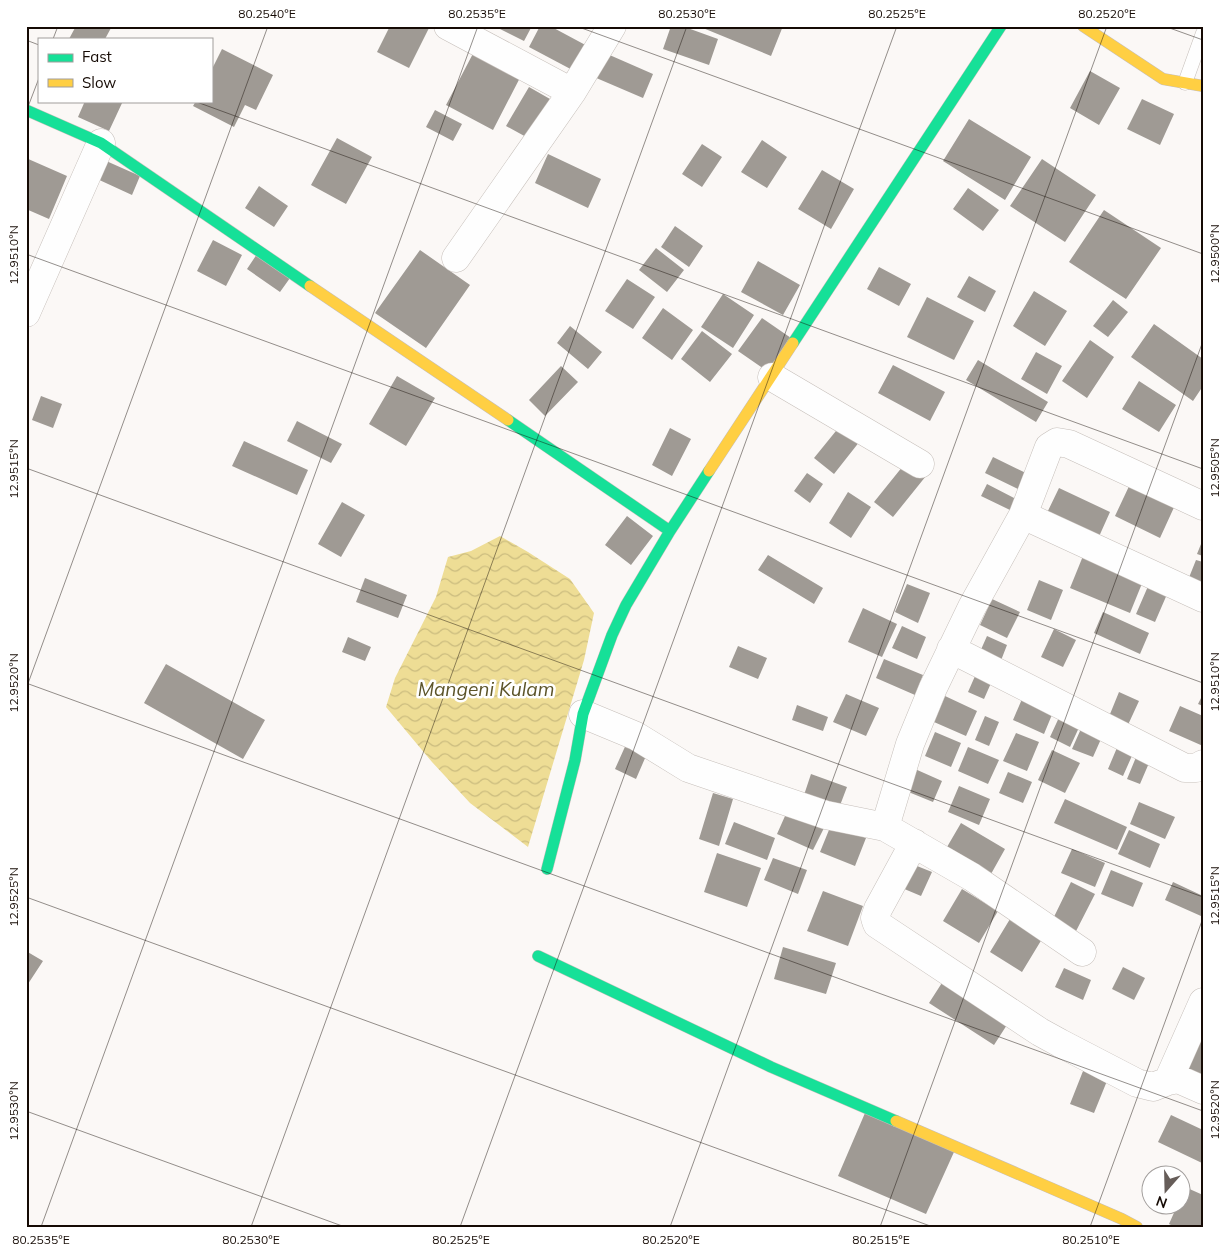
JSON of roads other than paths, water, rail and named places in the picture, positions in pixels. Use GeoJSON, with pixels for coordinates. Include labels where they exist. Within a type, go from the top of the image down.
{"type":"FeatureCollection","features":[{"type":"Feature","properties":{"kind":"street"},"geometry":{"type":"LineString","coordinates":[[448,26],[572,92]]}},
{"type":"Feature","properties":{"kind":"street"},"geometry":{"type":"LineString","coordinates":[[456,258],[572,92],[612,26]]}},
{"type":"Feature","properties":{"kind":"street"},"geometry":{"type":"LineString","coordinates":[[547,869],[575,760],[583,714],[612,635],[626,605],[670,532],[1001,26]]}},
{"type":"Feature","properties":{"kind":"street"},"geometry":{"type":"LineString","coordinates":[[1082,26],[1163,79],[1203,86]]}},
{"type":"Feature","properties":{"kind":"street"},"geometry":{"type":"LineString","coordinates":[[26,110],[102,144],[670,532]]}},
{"type":"Feature","properties":{"kind":"street"},"geometry":{"type":"LineString","coordinates":[[26,313],[102,144]]}},
{"type":"Feature","properties":{"kind":"street"},"geometry":{"type":"LineString","coordinates":[[772,377],[920,464]]}},
{"type":"Feature","properties":{"kind":"street"},"geometry":{"type":"LineString","coordinates":[[885,827],[910,744],[951,649],[1023,515],[1049,447],[1057,442],[1069,444],[1203,506]]}},
{"type":"Feature","properties":{"kind":"street"},"geometry":{"type":"LineString","coordinates":[[1023,515],[1203,598]]}},
{"type":"Feature","properties":{"kind":"street"},"geometry":{"type":"LineString","coordinates":[[951,649],[1185,768],[1196,768],[1203,764]]}},
{"type":"Feature","properties":{"kind":"street"},"geometry":{"type":"LineString","coordinates":[[583,714],[636,736],[688,768],[826,815],[885,827],[972,877],[1082,952]]}},
{"type":"Feature","properties":{"kind":"street"},"geometry":{"type":"LineString","coordinates":[[914,843],[878,909],[875,918],[877,924],[1040,1032],[1137,1083],[1153,1087],[1168,1080],[1178,1079],[1203,1090]]}},
{"type":"Feature","properties":{"kind":"street"},"geometry":{"type":"LineString","coordinates":[[538,956],[771,1067],[1126,1224]]}},
{"type":"Feature","properties":{"kind":"street"},"geometry":{"type":"LineString","coordinates":[[1168,1080],[1203,1002]]}},
{"type":"Feature","properties":{"kind":"lane"},"geometry":{"type":"LineString","coordinates":[[1185,83],[1203,33]]}},
{"type":"Feature","properties":{"kind":"water","name":"Mangeni Kulam"},"geometry":{"type":"Polygon","coordinates":[[[500,536],[570,579],[594,613],[584,660],[528,847],[470,803],[432,762],[386,707],[395,678],[436,597],[448,557],[471,551],[500,536]]]}}]}
